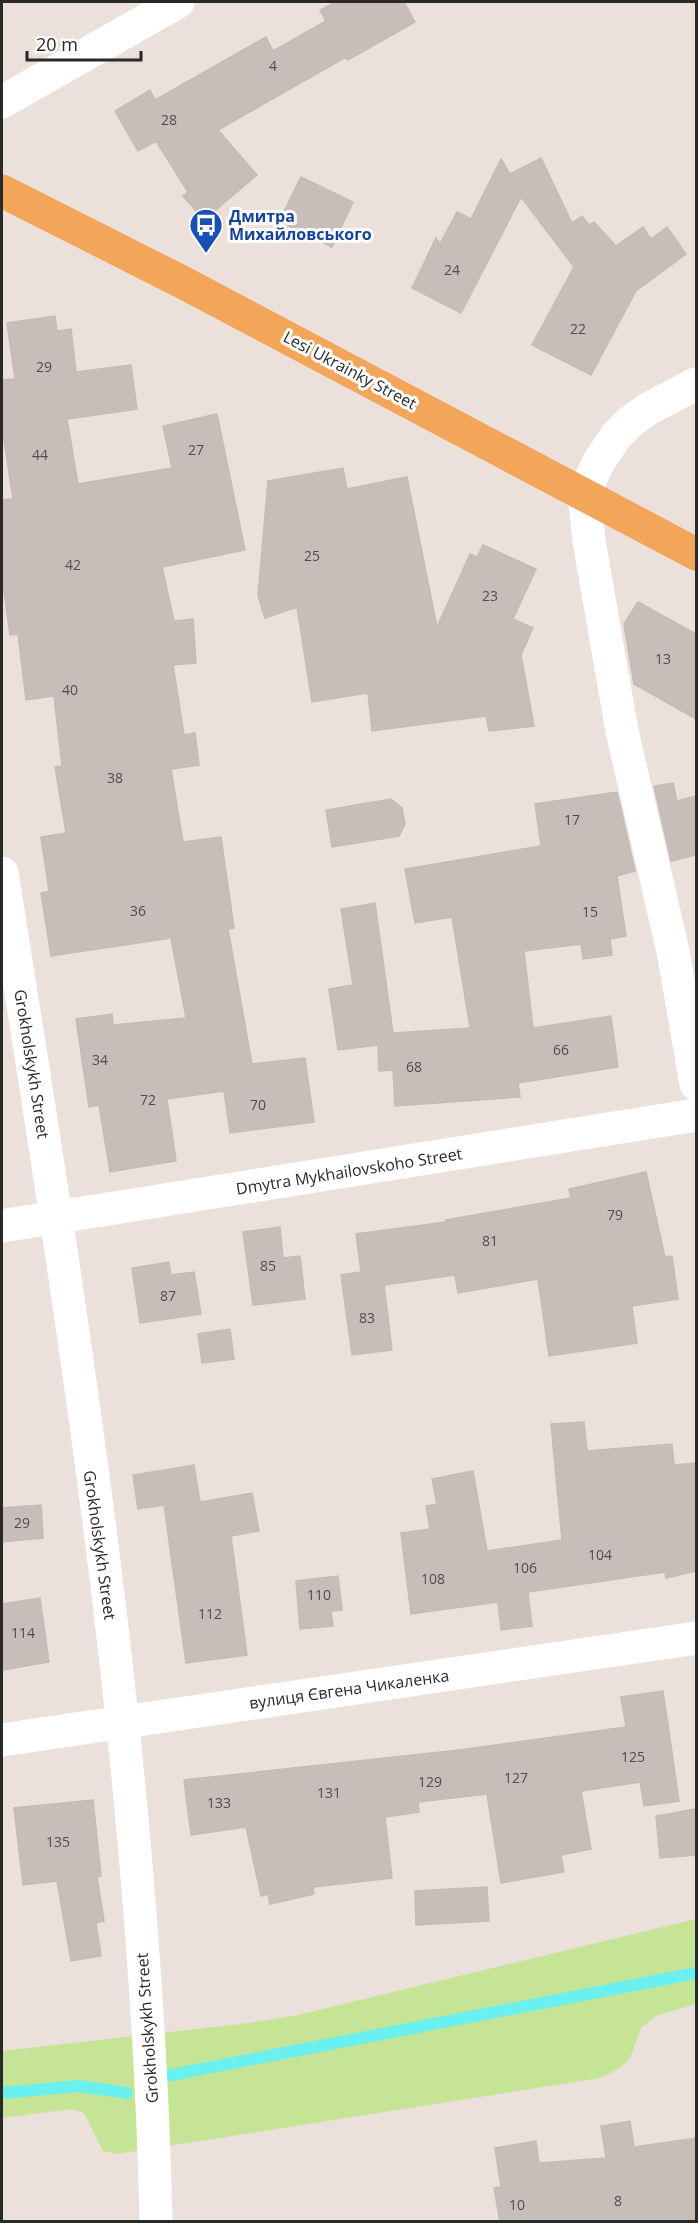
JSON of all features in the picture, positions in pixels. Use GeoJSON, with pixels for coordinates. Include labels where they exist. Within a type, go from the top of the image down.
{"type":"FeatureCollection","features":[{"type":"Feature","properties":{"kind":"main road","name":"Lesi Ukrainky Street"},"geometry":{"type":"LineString","coordinates":[[2,191],[182,282],[696,554]]}},
{"type":"Feature","properties":{"kind":"street"},"geometry":{"type":"LineString","coordinates":[[2,102],[178,2]]}},
{"type":"Feature","properties":{"kind":"street"},"geometry":{"type":"LineString","coordinates":[[696,384],[648,409],[630,422],[616,436],[598,463],[584,494],[589,541],[622,731],[673,951],[696,1084]]}},
{"type":"Feature","properties":{"kind":"street","name":"Grokholskykh Street"},"geometry":{"type":"LineString","coordinates":[[2,873],[57,1218],[124,1722],[152,2075],[156,2222]]}},
{"type":"Feature","properties":{"kind":"street","name":"Dmytra Mykhailovskoho Street"},"geometry":{"type":"LineString","coordinates":[[2,1226],[696,1115]]}},
{"type":"Feature","properties":{"kind":"street","name":"вулиця Євгена Чикаленка"},"geometry":{"type":"LineString","coordinates":[[2,1740],[696,1638]]}},
{"type":"Feature","properties":{"kind":"green space"},"geometry":{"type":"Polygon","coordinates":[[[696,1919],[696,2004],[656,2016],[641,2028],[630,2058],[621,2067],[601,2078],[117,2154],[103,2151],[84,2113],[72,2109],[2,2118],[2,2051],[249,2023],[298,2015],[696,1919]]]}},
{"type":"Feature","properties":{"kind":"building"},"geometry":{"type":"Polygon","coordinates":[[[336,2],[404,2],[415,22],[348,60],[346,57],[218,130],[257,175],[204,220],[183,196],[188,192],[156,141],[138,151],[115,111],[150,90],[155,100],[266,37],[273,51],[326,21],[320,10],[336,2]]]}},
{"type":"Feature","properties":{"kind":"building"},"geometry":{"type":"Polygon","coordinates":[[[541,158],[572,223],[582,216],[589,225],[594,222],[616,246],[643,227],[651,239],[667,227],[686,254],[636,291],[591,375],[532,345],[574,267],[521,197],[461,313],[412,288],[436,238],[440,244],[457,212],[471,219],[501,159],[510,174],[541,158]]]}},
{"type":"Feature","properties":{"kind":"building"},"geometry":{"type":"Polygon","coordinates":[[[301,177],[353,202],[332,247],[279,222],[301,177]]]}},
{"type":"Feature","properties":{"kind":"building"},"geometry":{"type":"Polygon","coordinates":[[[55,316],[57,331],[71,329],[76,372],[131,365],[137,409],[67,419],[78,484],[172,468],[163,426],[217,414],[245,550],[162,567],[174,621],[193,619],[196,663],[173,665],[184,735],[195,733],[199,765],[171,769],[183,842],[221,837],[234,928],[228,929],[252,1064],[305,1058],[314,1122],[230,1133],[224,1091],[167,1099],[176,1161],[110,1172],[99,1105],[89,1107],[76,1019],[112,1014],[113,1025],[186,1018],[171,938],[51,956],[41,893],[49,891],[41,837],[66,833],[55,767],[62,766],[54,696],[26,700],[18,634],[10,635],[2,577],[2,500],[13,499],[2,427],[2,380],[15,379],[7,323],[55,316]]]}},
{"type":"Feature","properties":{"kind":"building"},"geometry":{"type":"Polygon","coordinates":[[[343,468],[347,489],[407,477],[437,627],[470,554],[477,557],[483,545],[536,569],[513,619],[533,628],[521,655],[534,726],[489,731],[486,716],[372,731],[368,693],[312,702],[297,607],[265,618],[258,596],[268,481],[343,468]]]}},
{"type":"Feature","properties":{"kind":"building"},"geometry":{"type":"Polygon","coordinates":[[[638,602],[696,634],[696,719],[634,684],[624,624],[638,602]]]}},
{"type":"Feature","properties":{"kind":"building"},"geometry":{"type":"Polygon","coordinates":[[[673,783],[677,801],[696,796],[696,855],[671,861],[654,786],[673,783]]]}},
{"type":"Feature","properties":{"kind":"building"},"geometry":{"type":"Polygon","coordinates":[[[617,792],[635,871],[617,876],[626,936],[610,939],[612,955],[583,959],[581,944],[524,951],[533,1028],[611,1016],[618,1067],[518,1083],[520,1097],[395,1106],[393,1070],[379,1071],[378,1045],[338,1050],[329,989],[353,985],[341,909],[375,903],[393,1033],[470,1028],[452,917],[415,923],[405,869],[541,846],[535,804],[617,792]]]}},
{"type":"Feature","properties":{"kind":"building"},"geometry":{"type":"Polygon","coordinates":[[[391,799],[402,808],[405,824],[399,836],[332,847],[326,810],[391,799]]]}},
{"type":"Feature","properties":{"kind":"building"},"geometry":{"type":"Polygon","coordinates":[[[646,1172],[665,1257],[672,1256],[678,1299],[632,1306],[637,1343],[549,1356],[538,1279],[458,1293],[455,1275],[384,1285],[392,1350],[352,1355],[341,1275],[361,1272],[356,1234],[446,1222],[446,1220],[571,1198],[569,1189],[646,1172]]]}},
{"type":"Feature","properties":{"kind":"building"},"geometry":{"type":"Polygon","coordinates":[[[280,1227],[283,1258],[300,1256],[305,1299],[253,1305],[243,1232],[280,1227]]]}},
{"type":"Feature","properties":{"kind":"building"},"geometry":{"type":"Polygon","coordinates":[[[169,1262],[171,1275],[194,1272],[201,1314],[140,1323],[132,1268],[169,1262]]]}},
{"type":"Feature","properties":{"kind":"building"},"geometry":{"type":"Polygon","coordinates":[[[230,1329],[234,1359],[202,1363],[198,1334],[230,1329]]]}},
{"type":"Feature","properties":{"kind":"building"},"geometry":{"type":"Polygon","coordinates":[[[584,1422],[587,1451],[672,1444],[674,1465],[696,1463],[696,1571],[666,1578],[665,1572],[528,1592],[532,1626],[501,1630],[498,1602],[411,1614],[401,1533],[430,1529],[426,1506],[437,1504],[432,1479],[473,1471],[487,1551],[562,1540],[551,1424],[584,1422]]]}},
{"type":"Feature","properties":{"kind":"building"},"geometry":{"type":"Polygon","coordinates":[[[194,1465],[200,1502],[252,1493],[259,1531],[231,1536],[247,1655],[186,1663],[164,1505],[138,1509],[133,1475],[194,1465]]]}},
{"type":"Feature","properties":{"kind":"building"},"geometry":{"type":"Polygon","coordinates":[[[41,1505],[43,1538],[2,1542],[2,1508],[41,1505]]]}},
{"type":"Feature","properties":{"kind":"building"},"geometry":{"type":"Polygon","coordinates":[[[338,1576],[342,1610],[331,1611],[333,1626],[300,1629],[296,1581],[338,1576]]]}},
{"type":"Feature","properties":{"kind":"building"},"geometry":{"type":"Polygon","coordinates":[[[40,1598],[49,1662],[2,1670],[2,1604],[40,1598]]]}},
{"type":"Feature","properties":{"kind":"building"},"geometry":{"type":"Polygon","coordinates":[[[663,1691],[679,1801],[644,1806],[640,1782],[581,1791],[591,1849],[561,1855],[564,1872],[501,1883],[487,1794],[418,1802],[419,1812],[385,1817],[392,1878],[313,1887],[314,1894],[270,1904],[268,1894],[261,1896],[246,1827],[191,1835],[184,1780],[459,1750],[626,1727],[621,1697],[663,1691]]]}},
{"type":"Feature","properties":{"kind":"building"},"geometry":{"type":"Polygon","coordinates":[[[93,1800],[101,1876],[97,1877],[104,1921],[96,1923],[101,1956],[71,1961],[57,1881],[23,1885],[14,1808],[93,1800]]]}},
{"type":"Feature","properties":{"kind":"building"},"geometry":{"type":"Polygon","coordinates":[[[696,1809],[696,1855],[660,1858],[656,1816],[696,1809]]]}},
{"type":"Feature","properties":{"kind":"building"},"geometry":{"type":"Polygon","coordinates":[[[487,1887],[489,1921],[416,1925],[415,1891],[487,1887]]]}},
{"type":"Feature","properties":{"kind":"building"},"geometry":{"type":"Polygon","coordinates":[[[630,2121],[634,2147],[696,2138],[696,2222],[500,2222],[494,2188],[501,2187],[495,2148],[536,2141],[539,2163],[606,2158],[601,2126],[630,2121]]]}},
{"type":"Feature","properties":{"kind":"waterway"},"geometry":{"type":"LineString","coordinates":[[166,2076],[696,1973]]}},
{"type":"Feature","properties":{"kind":"waterway"},"geometry":{"type":"LineString","coordinates":[[2,2093],[79,2086],[127,2093]]}},
{"type":"Feature","properties":{"kind":"place","name":"Дмитра Михайловського"},"geometry":{"type":"Point","coordinates":[206,254]}}]}
